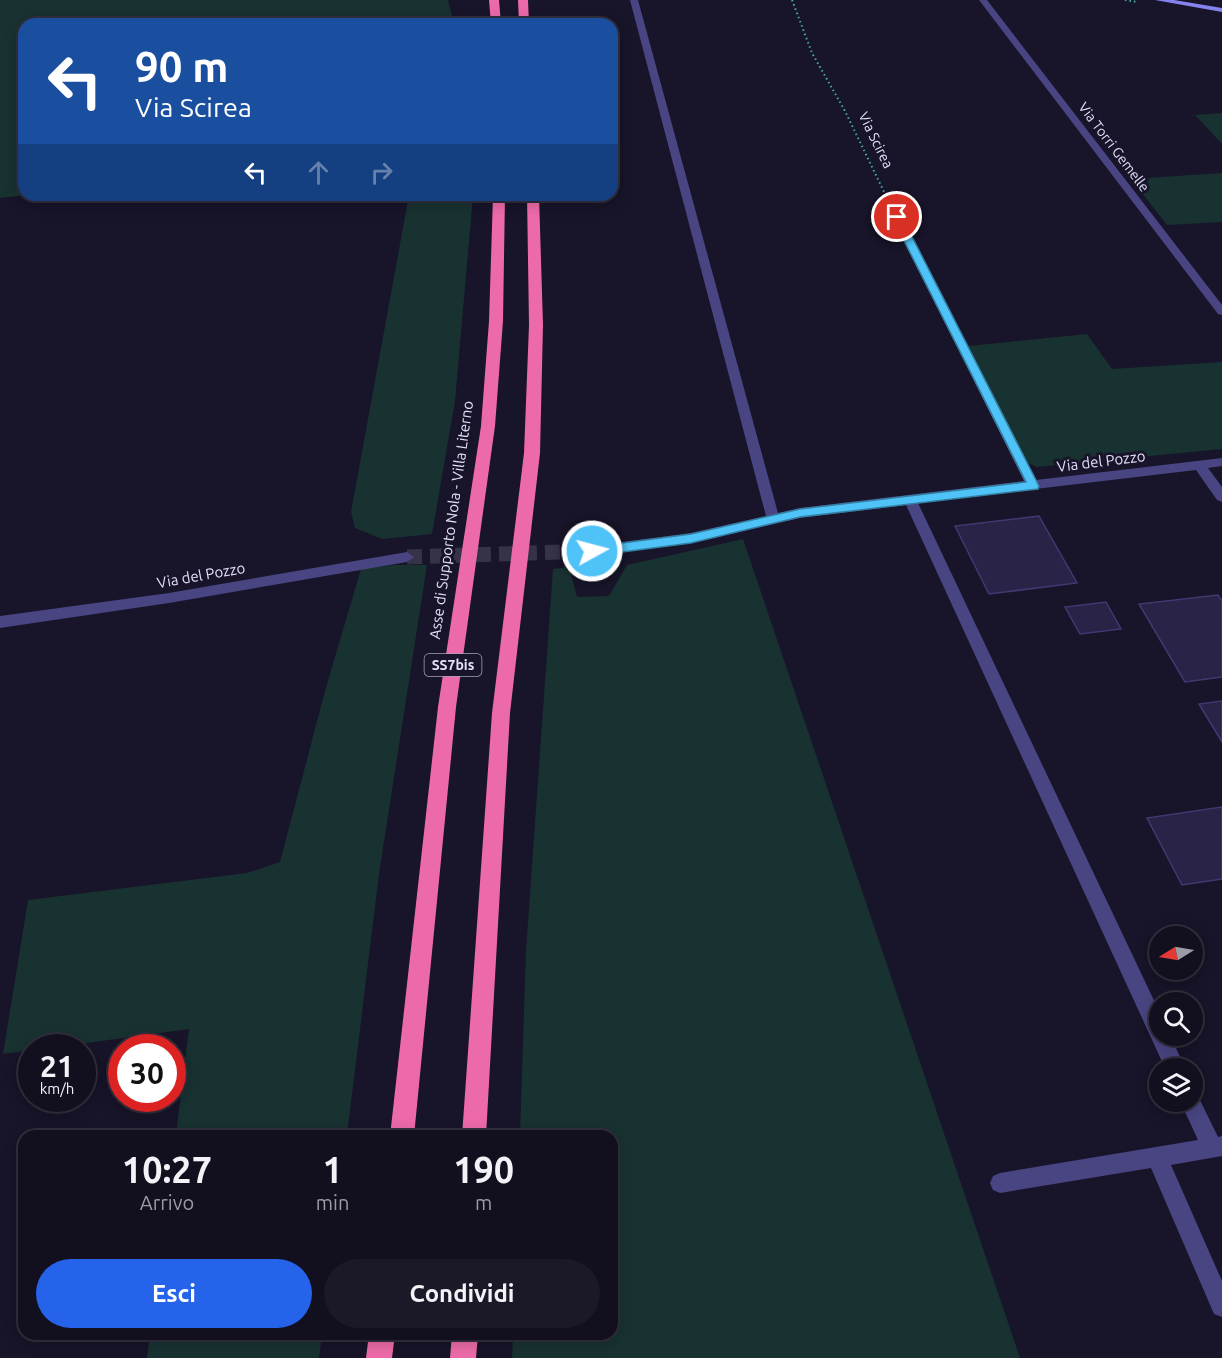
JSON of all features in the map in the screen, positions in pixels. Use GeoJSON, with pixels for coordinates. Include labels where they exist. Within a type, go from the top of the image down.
{"type":"FeatureCollection","features":[{"type":"Feature","properties":{"kind":"highway"},"geometry":{"type":"LineString","coordinates":[[494,0],[496,18]]}},
{"type":"Feature","properties":{"kind":"highway"},"geometry":{"type":"LineString","coordinates":[[523,0],[524,18]]}},
{"type":"Feature","properties":{"kind":"highway","name":"Asse di Supporto Nola - Villa Literno"},"geometry":{"type":"LineString","coordinates":[[403,1130],[447,707],[488,426],[496,321],[499,201]]}},
{"type":"Feature","properties":{"kind":"highway"},"geometry":{"type":"LineString","coordinates":[[474,1130],[501,713],[532,453],[536,325],[533,201]]}},
{"type":"Feature","properties":{"kind":"highway"},"geometry":{"type":"LineString","coordinates":[[379,1358],[381,1340]]}},
{"type":"Feature","properties":{"kind":"highway"},"geometry":{"type":"LineString","coordinates":[[463,1358],[464,1340]]}},
{"type":"Feature","properties":{"kind":"street"},"geometry":{"type":"LineString","coordinates":[[634,0],[633,4],[773,519]]}},
{"type":"Feature","properties":{"kind":"street","name":"Via Torri Gemelle"},"geometry":{"type":"LineString","coordinates":[[983,0],[1222,312]]}},
{"type":"Feature","properties":{"kind":"street"},"geometry":{"type":"LineString","coordinates":[[1158,0],[1222,10]]}},
{"type":"Feature","properties":{"kind":"street"},"geometry":{"type":"LineString","coordinates":[[897,217],[1033,486]]}},
{"type":"Feature","properties":{"kind":"street","name":"Via del Pozzo"},"geometry":{"type":"LineString","coordinates":[[592,551],[691,538],[800,513],[1222,462]]}},
{"type":"Feature","properties":{"kind":"street"},"geometry":{"type":"LineString","coordinates":[[1199,465],[1222,497]]}},
{"type":"Feature","properties":{"kind":"street"},"geometry":{"type":"LineString","coordinates":[[910,500],[1149,1011]]}},
{"type":"Feature","properties":{"kind":"street","name":"Via del Pozzo"},"geometry":{"type":"LineString","coordinates":[[0,622],[169,598],[407,557]]}},
{"type":"Feature","properties":{"kind":"street"},"geometry":{"type":"LineString","coordinates":[[1000,1184],[1217,1146],[1197,1112]]}},
{"type":"Feature","properties":{"kind":"street"},"geometry":{"type":"LineString","coordinates":[[1157,1156],[1222,1306]]}},
{"type":"Feature","properties":{"kind":"path","name":"Via Scirea"},"geometry":{"type":"LineString","coordinates":[[792,0],[812,53],[845,111],[897,217]]}},
{"type":"Feature","properties":{"kind":"green space"},"geometry":{"type":"Polygon","coordinates":[[[0,0],[448,0],[452,18],[18,18],[18,196],[0,198],[0,0]]]}},
{"type":"Feature","properties":{"kind":"green space"},"geometry":{"type":"Polygon","coordinates":[[[1222,113],[1222,144],[1195,115],[1222,113]]]}},
{"type":"Feature","properties":{"kind":"green space"},"geometry":{"type":"Polygon","coordinates":[[[1222,173],[1222,222],[1167,225],[1131,179],[1222,173]]]}},
{"type":"Feature","properties":{"kind":"green space"},"geometry":{"type":"Polygon","coordinates":[[[408,201],[472,201],[455,401],[432,534],[382,539],[355,528],[351,512],[408,201]]]}},
{"type":"Feature","properties":{"kind":"green space"},"geometry":{"type":"Polygon","coordinates":[[[1087,334],[1112,369],[1222,362],[1222,449],[1037,467],[1026,462],[969,346],[1087,334]]]}},
{"type":"Feature","properties":{"kind":"green space"},"geometry":{"type":"Polygon","coordinates":[[[743,539],[1020,1358],[512,1358],[513,1340],[618,1340],[618,1130],[520,1130],[526,950],[553,569],[569,567],[577,597],[609,596],[627,565],[743,539]]]}},
{"type":"Feature","properties":{"kind":"green space"},"geometry":{"type":"Polygon","coordinates":[[[393,565],[427,565],[379,874],[348,1130],[177,1130],[179,1112],[186,1112],[186,1053],[189,1029],[153,1034],[108,1034],[108,1040],[96,1042],[96,1034],[18,1034],[18,1052],[3,1054],[28,900],[247,873],[280,862],[325,691],[361,569],[393,565]]]}},
{"type":"Feature","properties":{"kind":"green space"},"geometry":{"type":"Polygon","coordinates":[[[149,1340],[321,1340],[319,1358],[147,1358],[149,1340]]]}},
{"type":"Feature","properties":{"kind":"building"},"geometry":{"type":"Polygon","coordinates":[[[1039,516],[1077,583],[989,594],[955,526],[1039,516]]]}},
{"type":"Feature","properties":{"kind":"building"},"geometry":{"type":"Polygon","coordinates":[[[1218,595],[1222,601],[1222,677],[1185,682],[1139,604],[1218,595]]]}},
{"type":"Feature","properties":{"kind":"building"},"geometry":{"type":"Polygon","coordinates":[[[1106,602],[1121,629],[1080,634],[1065,607],[1106,602]]]}},
{"type":"Feature","properties":{"kind":"building"},"geometry":{"type":"Polygon","coordinates":[[[1222,701],[1222,742],[1199,704],[1222,701]]]}},
{"type":"Feature","properties":{"kind":"building"},"geometry":{"type":"Polygon","coordinates":[[[1222,807],[1222,879],[1182,885],[1147,818],[1222,807]]]}},
{"type":"Feature","properties":{"kind":"tunnel"},"geometry":{"type":"LineString","coordinates":[[407,557],[592,551]]}},
{"type":"Feature","properties":{"kind":"route"},"geometry":{"type":"LineString","coordinates":[[592,551],[691,538],[800,513],[1033,486],[897,217]]}}]}
